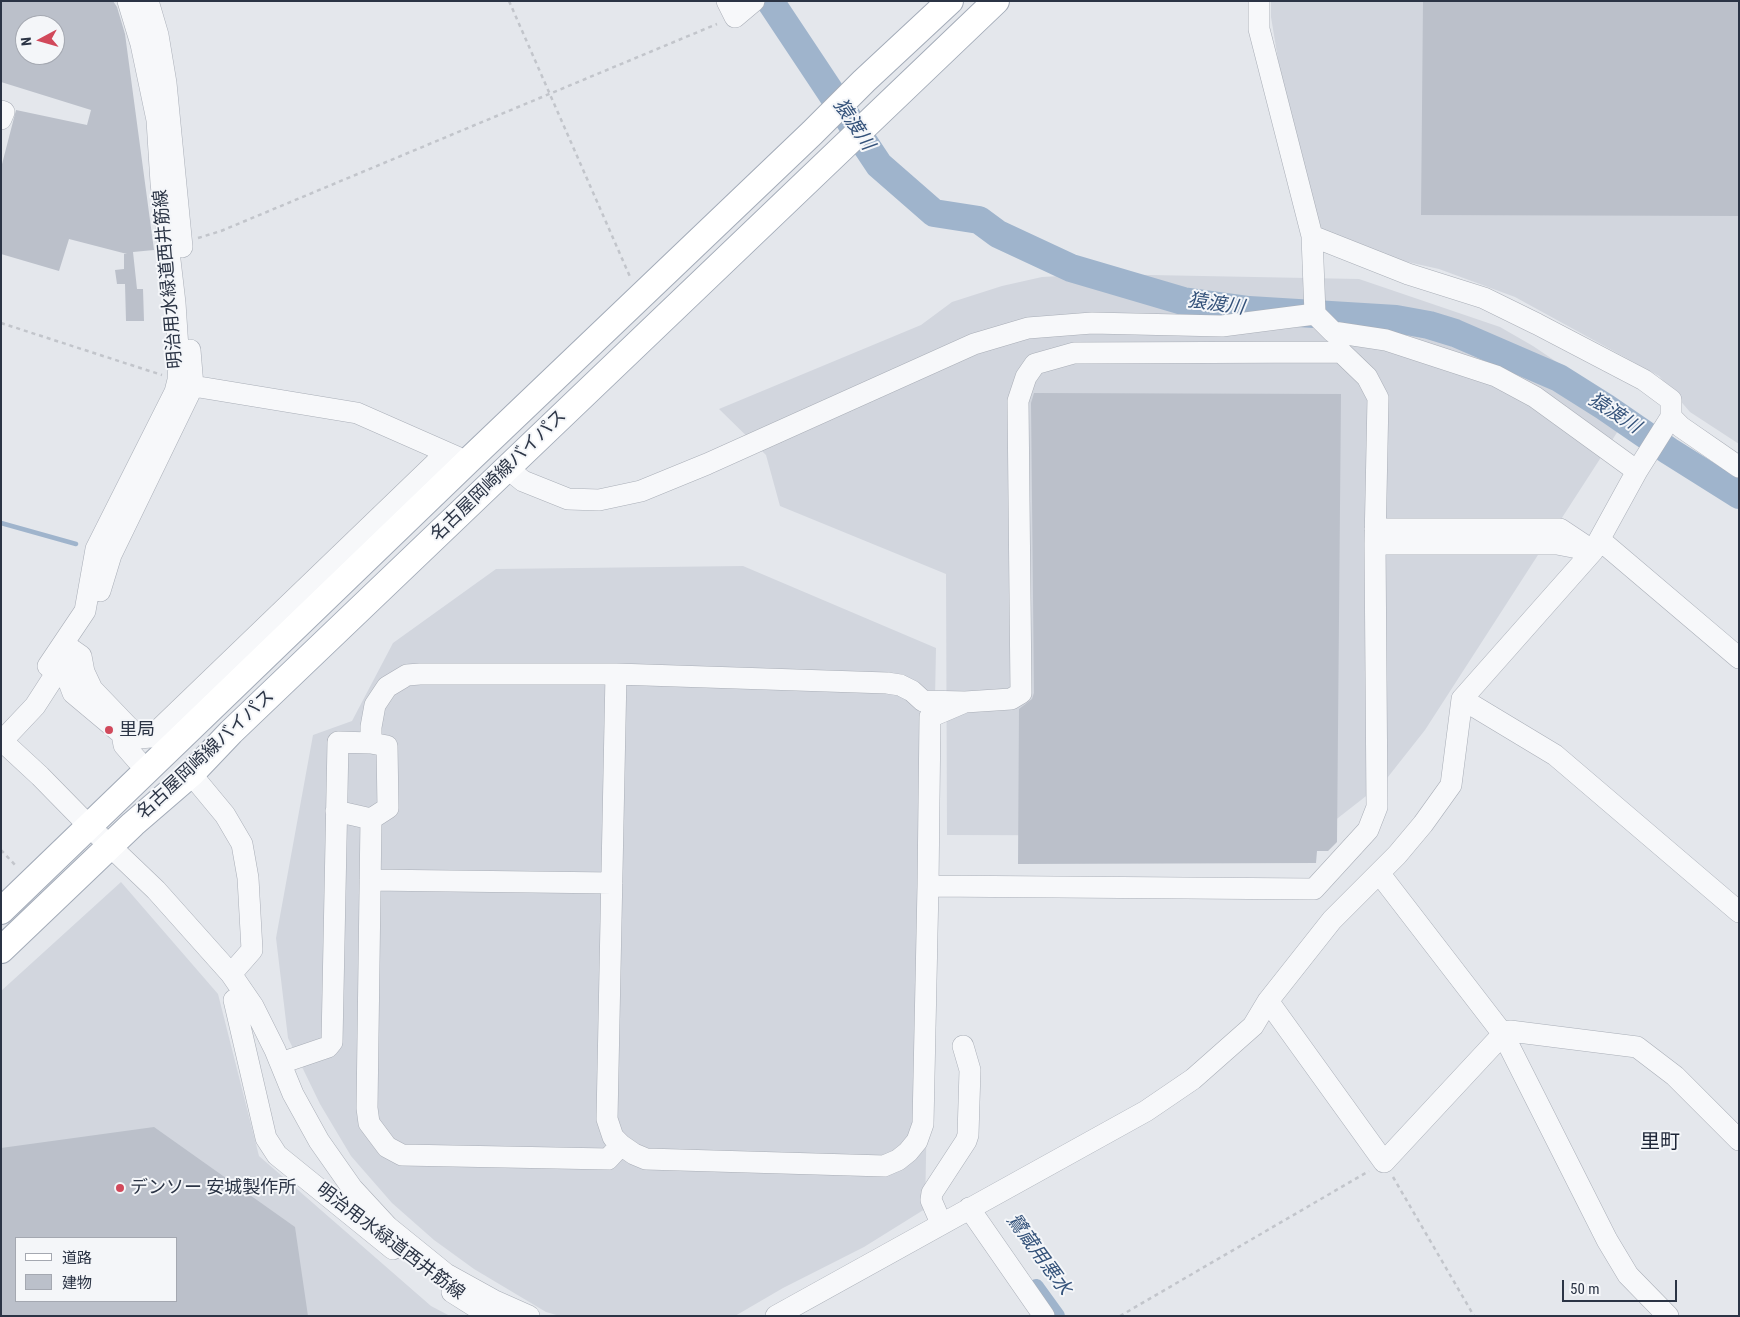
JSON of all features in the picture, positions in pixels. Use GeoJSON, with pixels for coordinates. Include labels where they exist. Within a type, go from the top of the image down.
{"type":"FeatureCollection","features":[{"type":"Feature","properties":{"kind":"main road","name":"名古屋岡崎線バイパス"},"geometry":{"type":"LineString","coordinates":[[1,911],[89,826],[457,457],[639,298],[864,81],[950,1]]}},
{"type":"Feature","properties":{"kind":"main road","name":"名古屋岡崎線バイパス"},"geometry":{"type":"LineString","coordinates":[[1,950],[110,846],[191,774],[245,719],[996,1]]}},
{"type":"Feature","properties":{"kind":"street","name":"明治用水緑道西井筋線"},"geometry":{"type":"LineString","coordinates":[[128,1],[157,120],[161,184],[175,303],[179,364],[185,383],[175,392],[96,549],[85,611],[48,666],[59,670],[67,677],[73,693],[122,734],[124,745],[137,760]]}},
{"type":"Feature","properties":{"kind":"street"},"geometry":{"type":"LineString","coordinates":[[148,1],[158,35],[166,83],[182,241],[185,383],[111,556],[90,620],[35,706],[2,741],[156,890],[231,974],[253,1006],[281,1063],[293,1094],[319,1140],[352,1188],[388,1227],[446,1274],[493,1300],[529,1316]]}},
{"type":"Feature","properties":{"kind":"street"},"geometry":{"type":"LineString","coordinates":[[1259,1],[1259,29],[1312,236],[1315,314],[1333,332],[1386,340],[1496,376],[1535,396],[1637,471]]}},
{"type":"Feature","properties":{"kind":"street"},"geometry":{"type":"LineString","coordinates":[[1,111],[4,112],[1,120]]}},
{"type":"Feature","properties":{"kind":"street"},"geometry":{"type":"LineString","coordinates":[[776,1316],[1146,1111],[1194,1079],[1253,1026],[1268,1001],[1332,920],[1380,873],[1423,824],[1450,785],[1462,698],[1596,546],[1637,471],[1673,422],[1671,400],[1644,380],[1536,324],[1484,298],[1408,274],[1312,236]]}},
{"type":"Feature","properties":{"kind":"street"},"geometry":{"type":"LineString","coordinates":[[507,468],[523,481],[568,500],[599,500],[641,490],[707,464],[974,344],[1028,328],[1092,323],[1222,326],[1315,314]]}},
{"type":"Feature","properties":{"kind":"street"},"geometry":{"type":"LineString","coordinates":[[370,743],[375,705],[387,687],[407,675],[420,674],[616,674],[887,683],[900,685],[912,691],[922,701],[965,702],[1011,699],[1022,692],[1018,401],[1026,377],[1035,364],[1074,352],[1341,352],[1367,377],[1378,398],[1375,537],[1377,806],[1368,830],[1314,889],[928,886]]}},
{"type":"Feature","properties":{"kind":"street"},"geometry":{"type":"LineString","coordinates":[[71,649],[81,656],[84,672],[92,689],[139,738],[150,737],[457,457],[357,414],[185,383]]}},
{"type":"Feature","properties":{"kind":"street"},"geometry":{"type":"LineString","coordinates":[[1673,422],[1739,467]]}},
{"type":"Feature","properties":{"kind":"street"},"geometry":{"type":"LineString","coordinates":[[1375,537],[1596,546],[1739,658]]}},
{"type":"Feature","properties":{"kind":"street"},"geometry":{"type":"LineString","coordinates":[[616,674],[608,1119],[613,1137],[634,1154],[646,1159],[884,1166],[898,1160],[917,1141],[923,1124],[930,716],[965,702]]}},
{"type":"Feature","properties":{"kind":"street"},"geometry":{"type":"LineString","coordinates":[[1462,698],[1555,755],[1739,912]]}},
{"type":"Feature","properties":{"kind":"street"},"geometry":{"type":"LineString","coordinates":[[281,1063],[328,1047],[332,1042],[336,811],[338,742],[370,743],[387,746],[388,808],[371,819],[336,811]]}},
{"type":"Feature","properties":{"kind":"street"},"geometry":{"type":"LineString","coordinates":[[191,774],[226,816],[242,844],[248,878],[252,950],[231,974]]}},
{"type":"Feature","properties":{"kind":"street"},"geometry":{"type":"LineString","coordinates":[[371,819],[366,1108],[369,1123],[387,1147],[402,1155],[608,1159],[621,1145]]}},
{"type":"Feature","properties":{"kind":"street"},"geometry":{"type":"LineString","coordinates":[[1380,873],[1504,1034],[1607,1240],[1628,1275],[1668,1316]]}},
{"type":"Feature","properties":{"kind":"street"},"geometry":{"type":"LineString","coordinates":[[370,880],[612,883]]}},
{"type":"Feature","properties":{"kind":"street","name":"明治用水緑道西井筋線"},"geometry":{"type":"LineString","coordinates":[[234,1000],[266,1138],[277,1155],[404,1258],[490,1316]]}},
{"type":"Feature","properties":{"kind":"street"},"geometry":{"type":"LineString","coordinates":[[1268,1001],[1384,1162],[1504,1034],[1510,1031],[1637,1047],[1675,1076],[1739,1140]]}},
{"type":"Feature","properties":{"kind":"street"},"geometry":{"type":"LineString","coordinates":[[942,1223],[931,1200],[932,1193],[968,1135],[970,1070],[963,1046]]}},
{"type":"Feature","properties":{"kind":"street"},"geometry":{"type":"LineString","coordinates":[[969,1208],[1044,1316]]}},
{"type":"Feature","properties":{"kind":"path"},"geometry":{"type":"LineString","coordinates":[[509,1],[639,298]]}},
{"type":"Feature","properties":{"kind":"path"},"geometry":{"type":"LineString","coordinates":[[182,241],[221,231],[549,93],[739,8]]}},
{"type":"Feature","properties":{"kind":"path"},"geometry":{"type":"LineString","coordinates":[[1,323],[185,383]]}},
{"type":"Feature","properties":{"kind":"path"},"geometry":{"type":"LineString","coordinates":[[1120,1316],[1384,1162],[1474,1316]]}},
{"type":"Feature","properties":{"kind":"shaded area"},"geometry":{"type":"Polygon","coordinates":[[[1271,1],[1739,1],[1739,444],[1690,412],[1659,376],[1515,297],[1439,269],[1318,242],[1307,234],[1271,17],[1271,1]]]}},
{"type":"Feature","properties":{"kind":"shaded area"},"geometry":{"type":"Polygon","coordinates":[[[1098,274],[1359,279],[1500,327],[1533,346],[1625,408],[1627,417],[1425,730],[1384,782],[1315,836],[947,835],[946,574],[780,506],[766,455],[719,409],[921,325],[952,302],[1002,286],[1042,277],[1098,274]]]}},
{"type":"Feature","properties":{"kind":"shaded area"},"geometry":{"type":"Polygon","coordinates":[[[743,566],[936,648],[925,1209],[864,1247],[783,1288],[735,1316],[560,1316],[546,1312],[474,1269],[434,1240],[392,1203],[351,1156],[320,1104],[288,1038],[276,938],[313,735],[352,721],[393,643],[496,569],[743,566]]]}},
{"type":"Feature","properties":{"kind":"shaded area"},"geometry":{"type":"Polygon","coordinates":[[[121,882],[218,994],[259,1156],[431,1306],[450,1316],[1,1316],[1,991],[121,882]]]}},
{"type":"Feature","properties":{"kind":"building"},"geometry":{"type":"Polygon","coordinates":[[[1,1],[113,1],[117,7],[125,34],[154,250],[133,252],[137,289],[143,289],[144,321],[126,321],[125,284],[117,284],[115,270],[124,269],[124,254],[127,254],[69,239],[59,271],[1,254],[1,168],[16,110],[87,125],[91,110],[1,82],[1,1]]]}},
{"type":"Feature","properties":{"kind":"building"},"geometry":{"type":"Polygon","coordinates":[[[1423,1],[1739,1],[1739,216],[1421,215],[1423,1]]]}},
{"type":"Feature","properties":{"kind":"building"},"geometry":{"type":"Polygon","coordinates":[[[1034,393],[1341,394],[1337,842],[1328,851],[1317,851],[1316,863],[1018,864],[1019,709],[1032,699],[1034,693],[1031,403],[1034,393]]]}},
{"type":"Feature","properties":{"kind":"building","name":"デンソー 安城製作所"},"geometry":{"type":"Polygon","coordinates":[[[154,1127],[295,1227],[308,1316],[1,1316],[1,1148],[154,1127]]]}},
{"type":"Feature","properties":{"kind":"waterway","name":"猿渡川"},"geometry":{"type":"LineString","coordinates":[[770,1],[879,165],[934,213],[979,220],[998,234],[1071,268],[1183,301],[1249,310],[1396,319],[1429,325],[1455,333],[1559,378],[1739,495]]}},
{"type":"Feature","properties":{"kind":"waterway","name":"猿渡川"},"geometry":{"type":"LineString","coordinates":[[773,7],[778,1]]}},
{"type":"Feature","properties":{"kind":"waterway"},"geometry":{"type":"LineString","coordinates":[[1,523],[76,544]]}},
{"type":"Feature","properties":{"kind":"waterway","name":"鷺蔵用悪水"},"geometry":{"type":"LineString","coordinates":[[1036,1287],[1057,1316]]}},
{"type":"Feature","properties":{"kind":"place","name":"里局"},"geometry":{"type":"Point","coordinates":[109,730]}},
{"type":"Feature","properties":{"kind":"place","name":"デンソー 安城製作所"},"geometry":{"type":"Point","coordinates":[120,1188]}},
{"type":"Feature","properties":{"kind":"district","name":"里町"},"geometry":{"type":"Point","coordinates":[1660,1143]}}]}
